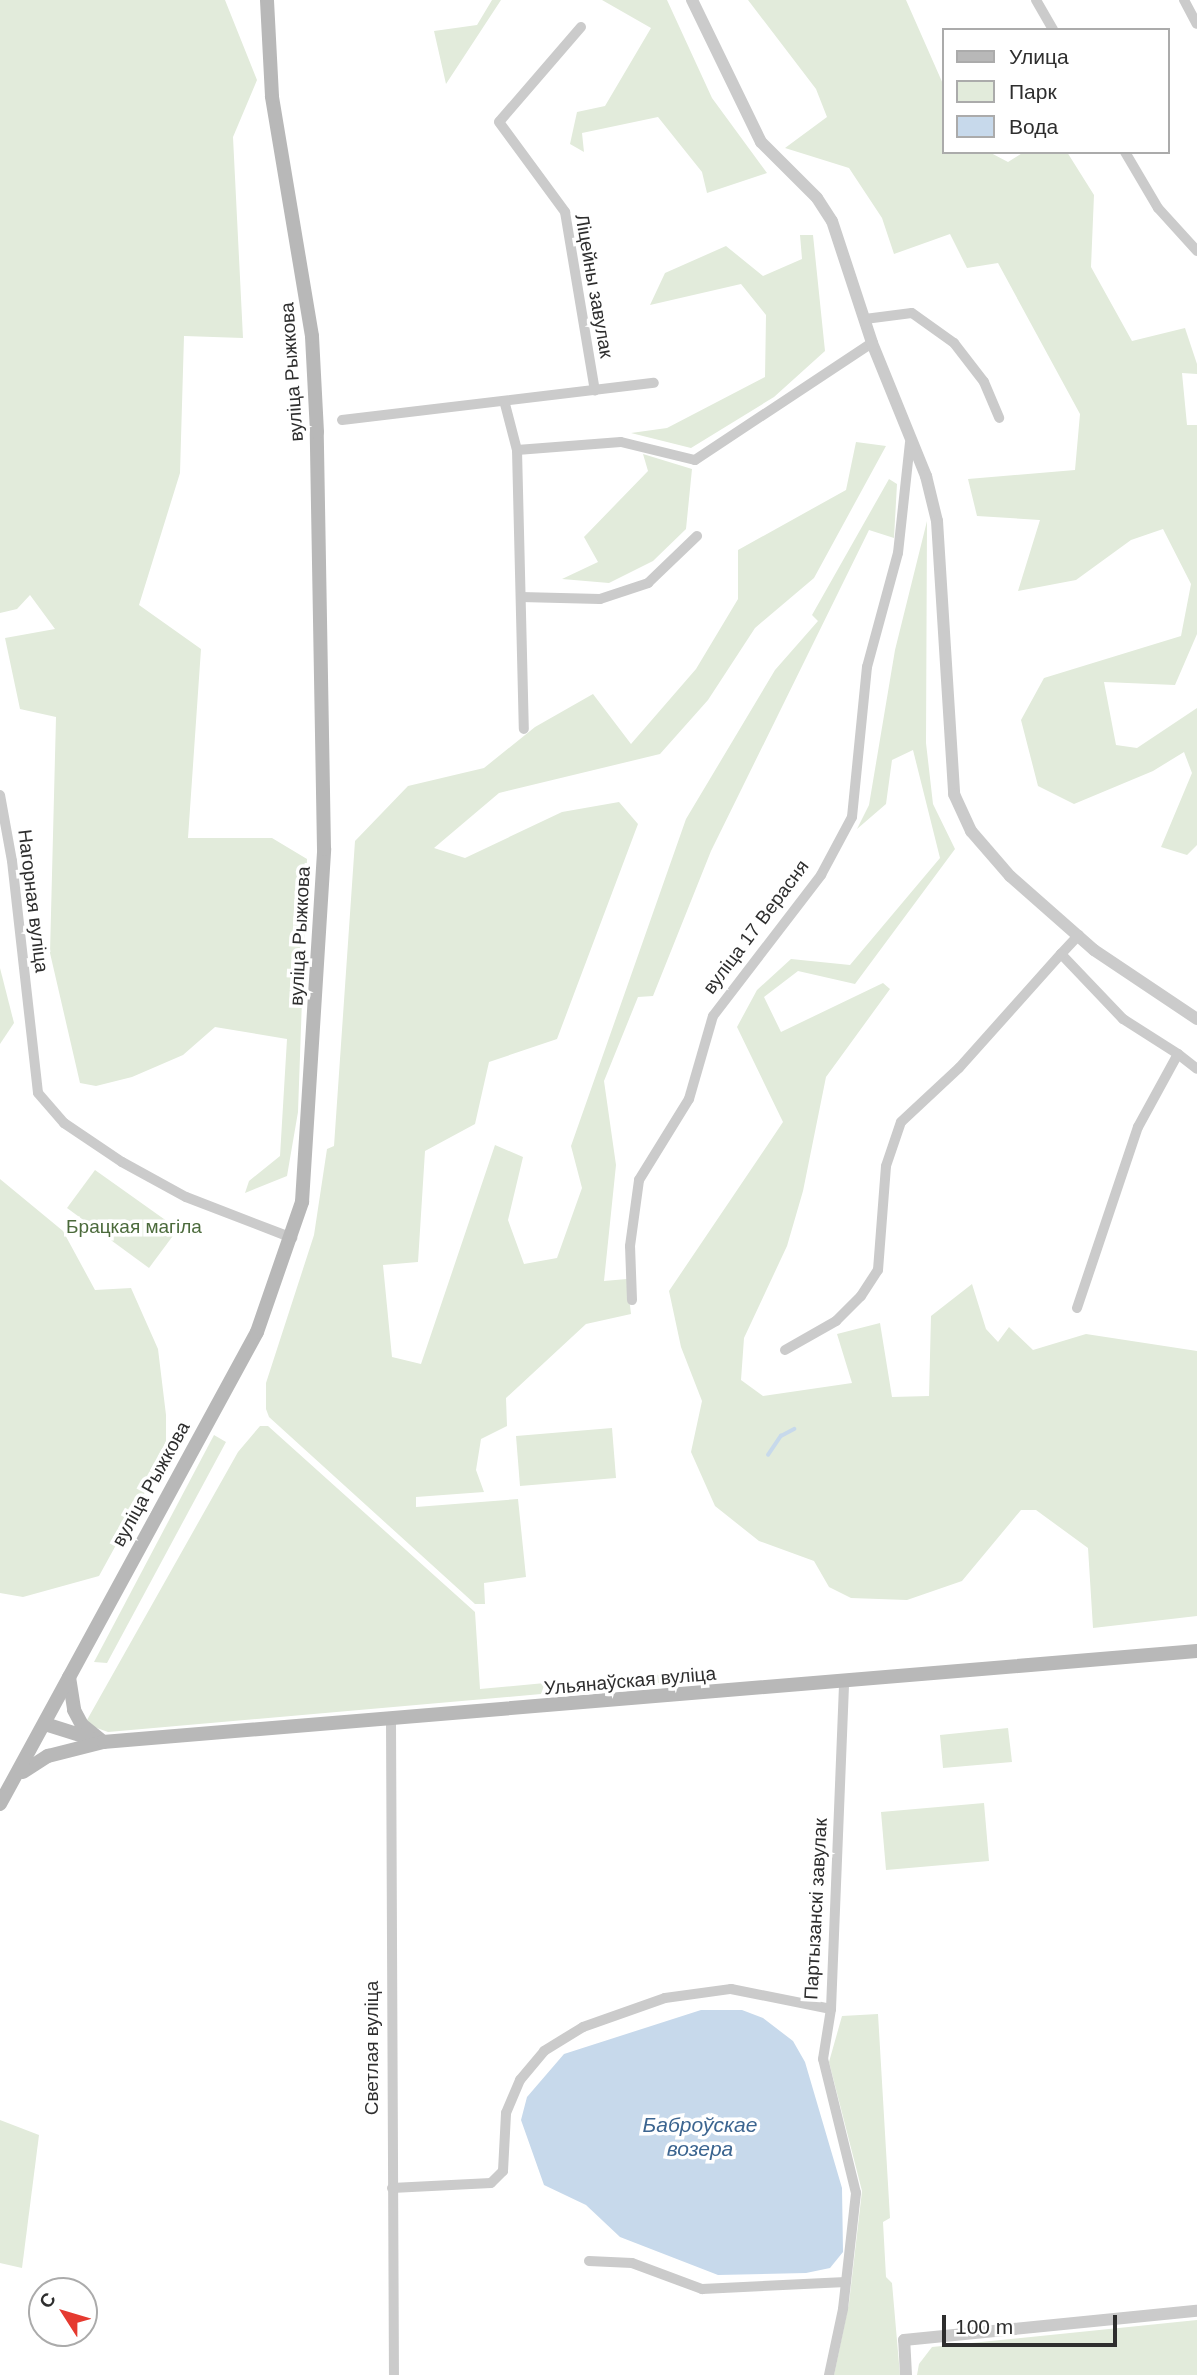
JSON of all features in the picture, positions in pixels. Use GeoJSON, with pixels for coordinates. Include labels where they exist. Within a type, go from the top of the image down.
{"type":"FeatureCollection","features":[{"type":"Feature","properties":{"kind":"main road","name":"вуліца Рыжкова"},"geometry":{"type":"LineString","coordinates":[[0,1804],[257,1332],[292,1238],[307,1169],[324,849],[317,446],[312,336],[272,96],[267,0]]}},
{"type":"Feature","properties":{"kind":"main road","name":"Ульянаўская вуліца"},"geometry":{"type":"LineString","coordinates":[[15,1779],[38,1760],[103,1742],[844,1684],[1197,1651]]}},
{"type":"Feature","properties":{"kind":"main road"},"geometry":{"type":"LineString","coordinates":[[69,1677],[74,1710],[82,1725],[103,1742]]}},
{"type":"Feature","properties":{"kind":"main road"},"geometry":{"type":"LineString","coordinates":[[45,1724],[103,1742]]}},
{"type":"Feature","properties":{"kind":"main road"},"geometry":{"type":"LineString","coordinates":[[45,1724],[51,1742],[68,1751]]}},
{"type":"Feature","properties":{"kind":"street","name":"вуліца 17 Верасня"},"geometry":{"type":"LineString","coordinates":[[692,0],[761,142],[817,198],[832,221],[872,344],[910,443],[926,476],[937,521],[954,794],[971,831],[1010,876],[1079,935],[1197,1019]]}},
{"type":"Feature","properties":{"kind":"street"},"geometry":{"type":"LineString","coordinates":[[1036,0],[1052,28]]}},
{"type":"Feature","properties":{"kind":"street"},"geometry":{"type":"LineString","coordinates":[[1184,0],[1194,10],[1197,24]]}},
{"type":"Feature","properties":{"kind":"street","name":"Ліцейны завулак"},"geometry":{"type":"LineString","coordinates":[[580,27],[499,122],[565,212],[595,391]]}},
{"type":"Feature","properties":{"kind":"street"},"geometry":{"type":"LineString","coordinates":[[1126,154],[1158,208],[1197,251]]}},
{"type":"Feature","properties":{"kind":"street"},"geometry":{"type":"LineString","coordinates":[[865,319],[912,313],[954,343],[984,382],[999,418]]}},
{"type":"Feature","properties":{"kind":"street"},"geometry":{"type":"LineString","coordinates":[[517,450],[621,442],[695,460],[872,344]]}},
{"type":"Feature","properties":{"kind":"street"},"geometry":{"type":"LineString","coordinates":[[342,420],[505,404],[654,383]]}},
{"type":"Feature","properties":{"kind":"street"},"geometry":{"type":"LineString","coordinates":[[505,404],[517,450],[524,729]]}},
{"type":"Feature","properties":{"kind":"street","name":"вуліца 17 Верасня"},"geometry":{"type":"LineString","coordinates":[[632,1300],[630,1246],[639,1180],[689,1099],[713,1016],[821,875],[852,817],[867,667],[898,553],[910,443]]}},
{"type":"Feature","properties":{"kind":"street"},"geometry":{"type":"LineString","coordinates":[[521,597],[600,599],[648,583],[697,536]]}},
{"type":"Feature","properties":{"kind":"street","name":"Нагорная вуліца"},"geometry":{"type":"LineString","coordinates":[[0,795],[38,1093],[64,1123],[122,1162],[186,1197],[292,1238]]}},
{"type":"Feature","properties":{"kind":"street"},"geometry":{"type":"LineString","coordinates":[[785,1350],[836,1321],[861,1296],[878,1270],[886,1166],[901,1122],[959,1068],[1079,935]]}},
{"type":"Feature","properties":{"kind":"street"},"geometry":{"type":"LineString","coordinates":[[1061,954],[1122,1019],[1197,1069]]}},
{"type":"Feature","properties":{"kind":"street"},"geometry":{"type":"LineString","coordinates":[[1077,1308],[1138,1127],[1178,1054]]}},
{"type":"Feature","properties":{"kind":"street","name":"Партызанскі завулак"},"geometry":{"type":"LineString","coordinates":[[391,2189],[491,2183],[503,2171],[506,2113],[520,2080],[544,2051],[583,2027],[665,1998],[731,1989],[831,2009],[844,1684]]}},
{"type":"Feature","properties":{"kind":"street","name":"Светлая вуліца"},"geometry":{"type":"LineString","coordinates":[[391,1720],[391,2189],[394,2375]]}},
{"type":"Feature","properties":{"kind":"street"},"geometry":{"type":"LineString","coordinates":[[829,2375],[846,2282],[856,2193],[823,2059],[831,2009]]}},
{"type":"Feature","properties":{"kind":"street"},"geometry":{"type":"LineString","coordinates":[[589,2261],[632,2263],[702,2289],[846,2282]]}},
{"type":"Feature","properties":{"kind":"street"},"geometry":{"type":"LineString","coordinates":[[906,2375],[904,2340],[1197,2311]]}},
{"type":"Feature","properties":{"kind":"green space"},"geometry":{"type":"Polygon","coordinates":[[[0,0],[225,0],[257,80],[233,137],[243,338],[184,336],[180,473],[139,605],[201,649],[188,838],[272,838],[307,859],[298,1112],[287,1176],[245,1193],[249,1181],[280,1156],[287,1039],[215,1027],[183,1055],[132,1077],[96,1086],[80,1083],[50,953],[56,717],[20,709],[5,638],[55,629],[30,595],[17,609],[0,613],[0,0]]]}},
{"type":"Feature","properties":{"kind":"green space"},"geometry":{"type":"Polygon","coordinates":[[[492,0],[501,0],[446,84],[434,31],[477,25],[492,0]]]}},
{"type":"Feature","properties":{"kind":"green space"},"geometry":{"type":"Polygon","coordinates":[[[602,0],[667,0],[712,98],[767,173],[707,193],[702,172],[658,117],[582,133],[584,152],[570,144],[577,112],[605,106],[651,28],[602,0]]]}},
{"type":"Feature","properties":{"kind":"green space"},"geometry":{"type":"Polygon","coordinates":[[[748,0],[906,0],[942,82],[942,154],[993,154],[1008,162],[1021,154],[1068,154],[1094,195],[1091,267],[1132,341],[1185,328],[1197,364],[1197,374],[1182,373],[1187,425],[1197,425],[1197,634],[1175,685],[1104,682],[1116,745],[1137,748],[1197,708],[1197,845],[1187,855],[1161,847],[1192,773],[1184,752],[1153,771],[1074,804],[1038,786],[1021,720],[1044,678],[1181,636],[1191,584],[1163,529],[1131,540],[1076,580],[1018,591],[1040,520],[977,516],[968,479],[1075,470],[1080,414],[998,263],[967,268],[950,234],[894,254],[882,218],[849,168],[785,148],[827,117],[816,89],[748,0]]]}},
{"type":"Feature","properties":{"kind":"green space"},"geometry":{"type":"Polygon","coordinates":[[[800,235],[813,235],[825,351],[774,397],[691,448],[631,433],[667,428],[765,377],[766,315],[741,284],[650,305],[665,273],[726,246],[763,276],[802,259],[800,235]]]}},
{"type":"Feature","properties":{"kind":"green space"},"geometry":{"type":"Polygon","coordinates":[[[856,442],[886,446],[814,578],[755,628],[708,700],[660,754],[499,793],[434,848],[465,858],[562,812],[619,802],[638,824],[557,1039],[489,1062],[475,1124],[425,1151],[418,1262],[383,1265],[392,1357],[421,1364],[495,1145],[523,1157],[508,1220],[524,1264],[557,1258],[582,1188],[571,1146],[686,819],[775,670],[818,621],[812,615],[889,479],[897,484],[894,538],[869,530],[711,851],[653,996],[638,997],[604,1081],[616,1165],[604,1281],[627,1279],[631,1314],[586,1324],[506,1398],[507,1426],[481,1439],[476,1470],[484,1492],[416,1497],[416,1507],[518,1499],[526,1577],[484,1583],[485,1604],[475,1604],[269,1417],[266,1409],[266,1383],[314,1235],[327,1149],[334,1146],[355,841],[408,786],[484,768],[535,727],[593,694],[631,744],[696,669],[738,599],[738,550],[846,490],[856,442]]]}},
{"type":"Feature","properties":{"kind":"green space"},"geometry":{"type":"Polygon","coordinates":[[[643,454],[692,469],[686,529],[653,561],[609,583],[562,579],[598,562],[584,537],[648,471],[643,454]]]}},
{"type":"Feature","properties":{"kind":"green space"},"geometry":{"type":"Polygon","coordinates":[[[927,521],[926,743],[933,804],[955,849],[855,984],[798,971],[764,997],[781,1032],[883,983],[890,989],[826,1077],[803,1191],[787,1246],[744,1338],[741,1380],[763,1396],[852,1383],[837,1334],[880,1323],[892,1397],[929,1396],[931,1316],[972,1284],[986,1329],[998,1342],[1009,1327],[1033,1350],[1086,1334],[1197,1351],[1197,1616],[1093,1628],[1088,1548],[1036,1510],[1021,1510],[962,1581],[907,1600],[851,1598],[829,1587],[814,1561],[759,1541],[715,1506],[691,1452],[702,1401],[681,1347],[669,1291],[783,1122],[737,1027],[757,990],[791,959],[850,965],[940,858],[913,750],[892,760],[886,804],[857,829],[869,805],[895,650],[927,521]]]}},
{"type":"Feature","properties":{"kind":"green space"},"geometry":{"type":"Polygon","coordinates":[[[0,968],[14,1023],[0,1044],[0,968]]]}},
{"type":"Feature","properties":{"kind":"green space","name":"Брацкая магіла"},"geometry":{"type":"Polygon","coordinates":[[[95,1170],[178,1229],[149,1268],[67,1208],[95,1170]]]}},
{"type":"Feature","properties":{"kind":"green space"},"geometry":{"type":"Polygon","coordinates":[[[0,1179],[63,1231],[95,1290],[131,1288],[158,1349],[166,1415],[166,1454],[99,1576],[23,1597],[0,1593],[0,1179]]]}},
{"type":"Feature","properties":{"kind":"green space"},"geometry":{"type":"Polygon","coordinates":[[[260,1426],[268,1426],[475,1612],[480,1689],[545,1683],[541,1694],[108,1732],[94,1727],[87,1720],[238,1452],[260,1426]]]}},
{"type":"Feature","properties":{"kind":"green space"},"geometry":{"type":"Polygon","coordinates":[[[612,1428],[616,1478],[520,1486],[516,1436],[612,1428]]]}},
{"type":"Feature","properties":{"kind":"green space"},"geometry":{"type":"Polygon","coordinates":[[[214,1435],[226,1442],[107,1663],[94,1662],[214,1435]]]}},
{"type":"Feature","properties":{"kind":"green space"},"geometry":{"type":"Polygon","coordinates":[[[681,1674],[676,1681],[624,1687],[620,1676],[681,1674]]]}},
{"type":"Feature","properties":{"kind":"green space"},"geometry":{"type":"Polygon","coordinates":[[[1008,1728],[1012,1762],[943,1768],[940,1735],[1008,1728]]]}},
{"type":"Feature","properties":{"kind":"green space"},"geometry":{"type":"Polygon","coordinates":[[[984,1803],[989,1861],[886,1870],[881,1812],[984,1803]]]}},
{"type":"Feature","properties":{"kind":"green space"},"geometry":{"type":"Polygon","coordinates":[[[878,2014],[890,2218],[883,2222],[886,2277],[892,2283],[900,2375],[834,2375],[849,2303],[862,2191],[829,2062],[842,2016],[878,2014]]]}},
{"type":"Feature","properties":{"kind":"green space"},"geometry":{"type":"Polygon","coordinates":[[[0,2120],[39,2135],[22,2268],[0,2263],[0,2120]]]}},
{"type":"Feature","properties":{"kind":"green space"},"geometry":{"type":"Polygon","coordinates":[[[1197,2320],[1197,2375],[917,2375],[919,2364],[932,2347],[1197,2320]]]}},
{"type":"Feature","properties":{"kind":"water","name":"Баброўскае возера"},"geometry":{"type":"Polygon","coordinates":[[[701,2010],[742,2010],[763,2018],[793,2041],[805,2062],[842,2188],[843,2252],[830,2268],[806,2273],[718,2275],[620,2237],[586,2205],[544,2185],[521,2120],[527,2097],[564,2054],[701,2010]]]}},
{"type":"Feature","properties":{"kind":"waterway"},"geometry":{"type":"LineString","coordinates":[[768,1455],[781,1436],[794,1429]]}}]}
